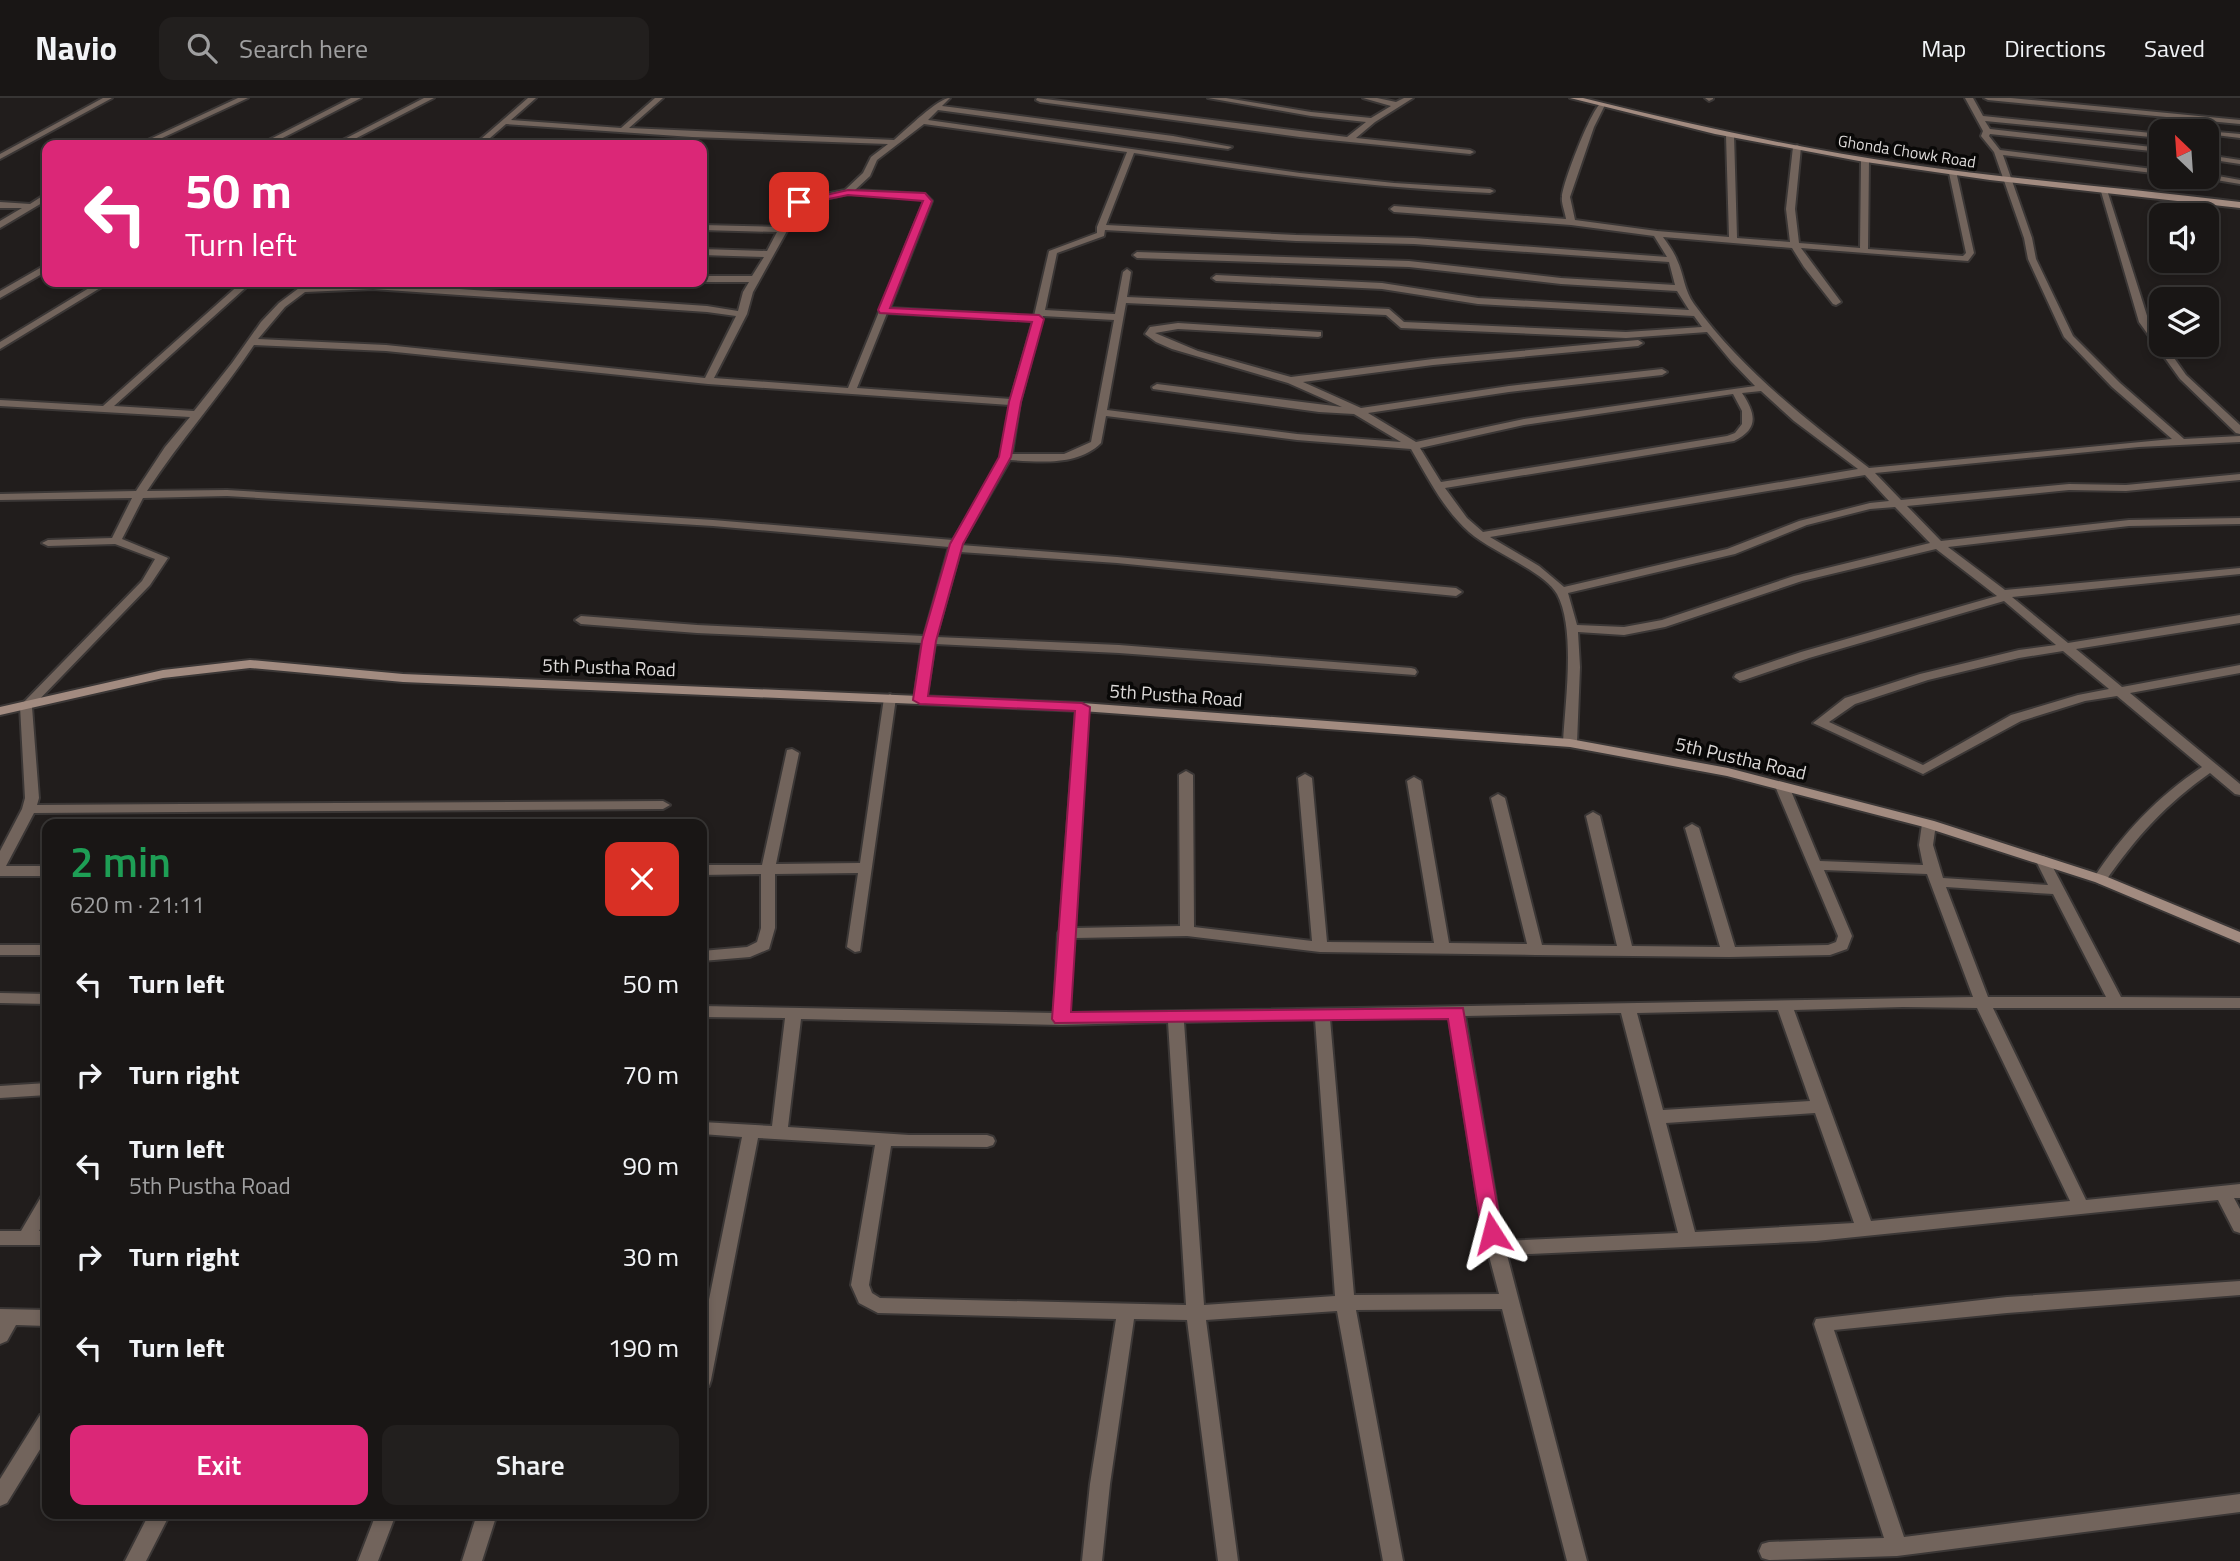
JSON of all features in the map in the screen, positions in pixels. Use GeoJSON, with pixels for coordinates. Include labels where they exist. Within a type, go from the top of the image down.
{"type":"FeatureCollection","features":[{"type":"Feature","properties":{"kind":"street"},"geometry":{"type":"LineString","coordinates":[[0,157],[108,98]]}},
{"type":"Feature","properties":{"kind":"street"},"geometry":{"type":"LineString","coordinates":[[152,140],[244,98]]}},
{"type":"Feature","properties":{"kind":"street"},"geometry":{"type":"LineString","coordinates":[[273,140],[357,98]]}},
{"type":"Feature","properties":{"kind":"street"},"geometry":{"type":"LineString","coordinates":[[347,140],[430,98]]}},
{"type":"Feature","properties":{"kind":"street"},"geometry":{"type":"LineString","coordinates":[[483,140],[532,98]]}},
{"type":"Feature","properties":{"kind":"street"},"geometry":{"type":"LineString","coordinates":[[624,130],[659,98]]}},
{"type":"Feature","properties":{"kind":"street"},"geometry":{"type":"LineString","coordinates":[[848,192],[867,174],[874,159],[946,98]]}},
{"type":"Feature","properties":{"kind":"street"},"geometry":{"type":"LineString","coordinates":[[1213,98],[1311,114],[1372,120]]}},
{"type":"Feature","properties":{"kind":"street"},"geometry":{"type":"LineString","coordinates":[[1367,98],[1398,104]]}},
{"type":"Feature","properties":{"kind":"street"},"geometry":{"type":"LineString","coordinates":[[1350,139],[1372,120],[1409,98]]}},
{"type":"Feature","properties":{"kind":"street","name":"Ghonda Chowk Road"},"geometry":{"type":"LineString","coordinates":[[1574,98],[1730,135],[1865,160],[1953,173],[2240,205]]}},
{"type":"Feature","properties":{"kind":"street"},"geometry":{"type":"LineString","coordinates":[[1969,98],[1987,131],[1985,136],[1998,152],[2028,238],[2032,259],[2068,337],[2116,385],[2180,441]]}},
{"type":"Feature","properties":{"kind":"street"},"geometry":{"type":"LineString","coordinates":[[1988,98],[2240,122]]}},
{"type":"Feature","properties":{"kind":"street"},"geometry":{"type":"LineString","coordinates":[[1032,106],[1042,99],[1470,152]]}},
{"type":"Feature","properties":{"kind":"street"},"geometry":{"type":"LineString","coordinates":[[1571,222],[1566,197],[1590,127],[1601,105]]}},
{"type":"Feature","properties":{"kind":"street"},"geometry":{"type":"LineString","coordinates":[[934,107],[1228,147]]}},
{"type":"Feature","properties":{"kind":"street"},"geometry":{"type":"LineString","coordinates":[[1016,117],[1024,112]]}},
{"type":"Feature","properties":{"kind":"street"},"geometry":{"type":"LineString","coordinates":[[1979,118],[2149,135]]}},
{"type":"Feature","properties":{"kind":"street"},"geometry":{"type":"LineString","coordinates":[[922,121],[1131,150],[1246,170],[1490,191]]}},
{"type":"Feature","properties":{"kind":"street"},"geometry":{"type":"LineString","coordinates":[[503,122],[692,135],[895,142]]}},
{"type":"Feature","properties":{"kind":"street"},"geometry":{"type":"LineString","coordinates":[[1987,131],[2149,149]]}},
{"type":"Feature","properties":{"kind":"street"},"geometry":{"type":"LineString","coordinates":[[2219,133],[2240,136]]}},
{"type":"Feature","properties":{"kind":"street"},"geometry":{"type":"LineString","coordinates":[[1730,135],[1728,155],[1733,241]]}},
{"type":"Feature","properties":{"kind":"street"},"geometry":{"type":"LineString","coordinates":[[1797,147],[1797,172],[1790,221],[1795,246],[1836,302]]}},
{"type":"Feature","properties":{"kind":"street"},"geometry":{"type":"LineString","coordinates":[[920,700],[929,641],[956,546],[1005,457],[1015,402],[1039,316],[1053,251],[1099,236],[1131,150]]}},
{"type":"Feature","properties":{"kind":"street"},"geometry":{"type":"LineString","coordinates":[[1998,152],[2149,171]]}},
{"type":"Feature","properties":{"kind":"street"},"geometry":{"type":"LineString","coordinates":[[2219,159],[2240,162]]}},
{"type":"Feature","properties":{"kind":"street"},"geometry":{"type":"LineString","coordinates":[[1864,252],[1865,160]]}},
{"type":"Feature","properties":{"kind":"street"},"geometry":{"type":"LineString","coordinates":[[1394,209],[1571,222],[1657,234],[1956,260],[1969,257],[1953,173]]}},
{"type":"Feature","properties":{"kind":"street"},"geometry":{"type":"LineString","coordinates":[[2219,178],[2240,182]]}},
{"type":"Feature","properties":{"kind":"street"},"geometry":{"type":"LineString","coordinates":[[2103,190],[2144,322],[2183,377],[2240,431]]}},
{"type":"Feature","properties":{"kind":"street"},"geometry":{"type":"LineString","coordinates":[[708,382],[768,254],[803,200],[848,192],[925,196],[928,201],[852,389]]}},
{"type":"Feature","properties":{"kind":"street"},"geometry":{"type":"LineString","coordinates":[[0,225],[42,200]]}},
{"type":"Feature","properties":{"kind":"street"},"geometry":{"type":"LineString","coordinates":[[0,205],[42,207]]}},
{"type":"Feature","properties":{"kind":"street"},"geometry":{"type":"LineString","coordinates":[[707,227],[782,230]]}},
{"type":"Feature","properties":{"kind":"street"},"geometry":{"type":"LineString","coordinates":[[1101,227],[1296,238],[1414,241],[1673,260]]}},
{"type":"Feature","properties":{"kind":"street"},"geometry":{"type":"LineString","coordinates":[[1657,234],[1673,260],[1680,288],[1696,313],[1763,388],[1798,419],[1867,471],[1938,545],[2004,595],[2240,791]]}},
{"type":"Feature","properties":{"kind":"street"},"geometry":{"type":"LineString","coordinates":[[707,252],[768,254]]}},
{"type":"Feature","properties":{"kind":"street"},"geometry":{"type":"LineString","coordinates":[[1137,255],[1409,264],[1538,279],[1680,288]]}},
{"type":"Feature","properties":{"kind":"street"},"geometry":{"type":"LineString","coordinates":[[0,295],[42,270]]}},
{"type":"Feature","properties":{"kind":"street"},"geometry":{"type":"LineString","coordinates":[[1005,457],[1049,459],[1086,452],[1096,443],[1127,272]]}},
{"type":"Feature","properties":{"kind":"street"},"geometry":{"type":"LineString","coordinates":[[1216,278],[1382,286],[1478,301],[1696,313]]}},
{"type":"Feature","properties":{"kind":"street"},"geometry":{"type":"LineString","coordinates":[[707,279],[755,279]]}},
{"type":"Feature","properties":{"kind":"street"},"geometry":{"type":"LineString","coordinates":[[0,346],[97,287]]}},
{"type":"Feature","properties":{"kind":"street"},"geometry":{"type":"LineString","coordinates":[[105,409],[241,287]]}},
{"type":"Feature","properties":{"kind":"street"},"geometry":{"type":"LineString","coordinates":[[116,541],[139,495],[169,449],[199,414],[264,324],[302,290],[327,287]]}},
{"type":"Feature","properties":{"kind":"street"},"geometry":{"type":"LineString","coordinates":[[374,287],[707,309],[742,314]]}},
{"type":"Feature","properties":{"kind":"street"},"geometry":{"type":"LineString","coordinates":[[1122,300],[1389,312],[1401,325],[1626,335],[1710,331]]}},
{"type":"Feature","properties":{"kind":"street"},"geometry":{"type":"LineString","coordinates":[[884,310],[1118,317]]}},
{"type":"Feature","properties":{"kind":"street"},"geometry":{"type":"LineString","coordinates":[[1318,334],[1178,326],[1162,326],[1153,329],[1150,334],[1198,353],[1292,381],[1361,411],[1414,446],[1451,506],[1479,536],[1530,566],[1562,591],[1572,628],[1570,743]]}},
{"type":"Feature","properties":{"kind":"street"},"geometry":{"type":"LineString","coordinates":[[1292,381],[1420,363],[1662,341],[1710,331]]}},
{"type":"Feature","properties":{"kind":"street"},"geometry":{"type":"LineString","coordinates":[[251,342],[386,348],[708,382],[852,389],[1015,402]]}},
{"type":"Feature","properties":{"kind":"street"},"geometry":{"type":"LineString","coordinates":[[1157,387],[1319,409],[1361,411],[1509,389],[1662,372]]}},
{"type":"Feature","properties":{"kind":"street"},"geometry":{"type":"LineString","coordinates":[[1102,412],[1281,436],[1355,444],[1414,446],[1503,426],[1763,388]]}},
{"type":"Feature","properties":{"kind":"street"},"geometry":{"type":"LineString","coordinates":[[1439,486],[1730,439],[1742,435],[1746,429],[1748,410],[1735,390]]}},
{"type":"Feature","properties":{"kind":"street"},"geometry":{"type":"LineString","coordinates":[[0,403],[199,414]]}},
{"type":"Feature","properties":{"kind":"street"},"geometry":{"type":"LineString","coordinates":[[1479,536],[1867,471],[2180,441],[2240,439]]}},
{"type":"Feature","properties":{"kind":"street"},"geometry":{"type":"LineString","coordinates":[[1562,591],[1731,552],[1816,519],[1856,509],[2069,487],[2126,488],[2240,477]]}},
{"type":"Feature","properties":{"kind":"street"},"geometry":{"type":"LineString","coordinates":[[0,497],[227,493],[713,523],[1456,592]]}},
{"type":"Feature","properties":{"kind":"street"},"geometry":{"type":"LineString","coordinates":[[1572,628],[1624,631],[1665,623],[1798,578],[1938,545],[2129,523],[2240,521]]}},
{"type":"Feature","properties":{"kind":"street"},"geometry":{"type":"LineString","coordinates":[[0,865],[32,798],[26,706],[146,583],[162,558],[116,541],[48,543]]}},
{"type":"Feature","properties":{"kind":"street"},"geometry":{"type":"LineString","coordinates":[[1740,677],[2004,595],[2240,571]]}},
{"type":"Feature","properties":{"kind":"street"},"geometry":{"type":"LineString","coordinates":[[2240,619],[2064,646],[1924,677],[1850,701],[1820,723],[1923,770],[2016,718],[2082,698],[2240,669]]}},
{"type":"Feature","properties":{"kind":"street"},"geometry":{"type":"LineString","coordinates":[[581,620],[929,641],[1119,649],[1412,672]]}},
{"type":"Feature","properties":{"kind":"street","name":"5th Pustha Road"},"geometry":{"type":"LineString","coordinates":[[0,711],[163,674],[250,664],[403,678],[1082,707],[1570,743],[1728,772],[1929,824],[2100,879],[2240,938]]}},
{"type":"Feature","properties":{"kind":"street"},"geometry":{"type":"LineString","coordinates":[[855,947],[890,698]]}},
{"type":"Feature","properties":{"kind":"street"},"geometry":{"type":"LineString","coordinates":[[1061,1019],[1082,707]]}},
{"type":"Feature","properties":{"kind":"street"},"geometry":{"type":"LineString","coordinates":[[707,956],[750,952],[764,945],[768,928],[768,869],[792,753]]}},
{"type":"Feature","properties":{"kind":"street"},"geometry":{"type":"LineString","coordinates":[[2100,879],[2145,817],[2178,789],[2211,767]]}},
{"type":"Feature","properties":{"kind":"street"},"geometry":{"type":"LineString","coordinates":[[1186,775],[1187,931]]}},
{"type":"Feature","properties":{"kind":"street"},"geometry":{"type":"LineString","coordinates":[[1304,778],[1320,947]]}},
{"type":"Feature","properties":{"kind":"street"},"geometry":{"type":"LineString","coordinates":[[1415,781],[1442,948]]}},
{"type":"Feature","properties":{"kind":"street"},"geometry":{"type":"LineString","coordinates":[[1065,933],[1187,931],[1320,947],[1729,952],[1830,950],[1842,945],[1845,936],[1782,786]]}},
{"type":"Feature","properties":{"kind":"street"},"geometry":{"type":"LineString","coordinates":[[1498,798],[1536,950]]}},
{"type":"Feature","properties":{"kind":"street"},"geometry":{"type":"LineString","coordinates":[[29,809],[663,805]]}},
{"type":"Feature","properties":{"kind":"street"},"geometry":{"type":"LineString","coordinates":[[1593,816],[1626,951]]}},
{"type":"Feature","properties":{"kind":"street"},"geometry":{"type":"LineString","coordinates":[[1929,824],[1926,845],[1935,876],[1983,1003],[2081,1207]]}},
{"type":"Feature","properties":{"kind":"street"},"geometry":{"type":"LineString","coordinates":[[1692,828],[1729,952]]}},
{"type":"Feature","properties":{"kind":"street"},"geometry":{"type":"LineString","coordinates":[[2043,861],[2117,1004]]}},
{"type":"Feature","properties":{"kind":"street"},"geometry":{"type":"LineString","coordinates":[[1815,865],[2058,890]]}},
{"type":"Feature","properties":{"kind":"street"},"geometry":{"type":"LineString","coordinates":[[707,870],[866,868]]}},
{"type":"Feature","properties":{"kind":"street"},"geometry":{"type":"LineString","coordinates":[[0,871],[42,871]]}},
{"type":"Feature","properties":{"kind":"street"},"geometry":{"type":"LineString","coordinates":[[0,950],[42,950]]}},
{"type":"Feature","properties":{"kind":"street"},"geometry":{"type":"LineString","coordinates":[[0,998],[42,999]]}},
{"type":"Feature","properties":{"kind":"street"},"geometry":{"type":"LineString","coordinates":[[707,1011],[1061,1019],[1784,1005],[2240,1003]]}},
{"type":"Feature","properties":{"kind":"street"},"geometry":{"type":"LineString","coordinates":[[1784,1005],[1865,1229]]}},
{"type":"Feature","properties":{"kind":"street"},"geometry":{"type":"LineString","coordinates":[[1628,1009],[1688,1239]]}},
{"type":"Feature","properties":{"kind":"street"},"geometry":{"type":"LineString","coordinates":[[1456,1012],[1496,1248],[1577,1561]]}},
{"type":"Feature","properties":{"kind":"street"},"geometry":{"type":"LineString","coordinates":[[779,1134],[794,1013]]}},
{"type":"Feature","properties":{"kind":"street"},"geometry":{"type":"LineString","coordinates":[[1322,1014],[1345,1303],[1393,1561]]}},
{"type":"Feature","properties":{"kind":"street"},"geometry":{"type":"LineString","coordinates":[[1176,1017],[1196,1312],[1227,1561]]}},
{"type":"Feature","properties":{"kind":"street"},"geometry":{"type":"LineString","coordinates":[[0,1092],[42,1089]]}},
{"type":"Feature","properties":{"kind":"street"},"geometry":{"type":"LineString","coordinates":[[1656,1117],[1821,1106]]}},
{"type":"Feature","properties":{"kind":"street"},"geometry":{"type":"LineString","coordinates":[[707,1128],[884,1139],[987,1141]]}},
{"type":"Feature","properties":{"kind":"street"},"geometry":{"type":"LineString","coordinates":[[707,1355],[751,1132]]}},
{"type":"Feature","properties":{"kind":"street"},"geometry":{"type":"LineString","coordinates":[[884,1139],[860,1285],[865,1298],[878,1305],[1196,1312],[1345,1303],[1509,1301]]}},
{"type":"Feature","properties":{"kind":"street"},"geometry":{"type":"LineString","coordinates":[[1496,1248],[1816,1234],[2231,1191],[2240,1226]]}},
{"type":"Feature","properties":{"kind":"street"},"geometry":{"type":"LineString","coordinates":[[26,1238],[42,1211]]}},
{"type":"Feature","properties":{"kind":"street"},"geometry":{"type":"LineString","coordinates":[[0,1238],[42,1238]]}},
{"type":"Feature","properties":{"kind":"street"},"geometry":{"type":"LineString","coordinates":[[1897,1547],[1823,1324],[2007,1305],[2240,1288]]}},
{"type":"Feature","properties":{"kind":"street"},"geometry":{"type":"LineString","coordinates":[[1092,1561],[1100,1485],[1126,1311]]}},
{"type":"Feature","properties":{"kind":"street"},"geometry":{"type":"LineString","coordinates":[[0,1336],[5,1317],[42,1318]]}},
{"type":"Feature","properties":{"kind":"street"},"geometry":{"type":"LineString","coordinates":[[0,1497],[42,1429]]}},
{"type":"Feature","properties":{"kind":"street"},"geometry":{"type":"LineString","coordinates":[[1769,1551],[1897,1547],[2240,1503]]}},
{"type":"Feature","properties":{"kind":"street"},"geometry":{"type":"LineString","coordinates":[[135,1561],[157,1519]]}},
{"type":"Feature","properties":{"kind":"street"},"geometry":{"type":"LineString","coordinates":[[368,1561],[384,1519]]}},
{"type":"Feature","properties":{"kind":"street"},"geometry":{"type":"LineString","coordinates":[[472,1561],[485,1519]]}},
{"type":"Feature","properties":{"kind":"route"},"geometry":{"type":"LineString","coordinates":[[799,202],[807,198],[848,192],[925,196],[928,201],[884,310],[1039,319],[1015,402],[1007,453],[1002,467],[956,544],[929,641],[920,700],[1082,707],[1061,1019],[1456,1012],[1492,1233]]}}]}
